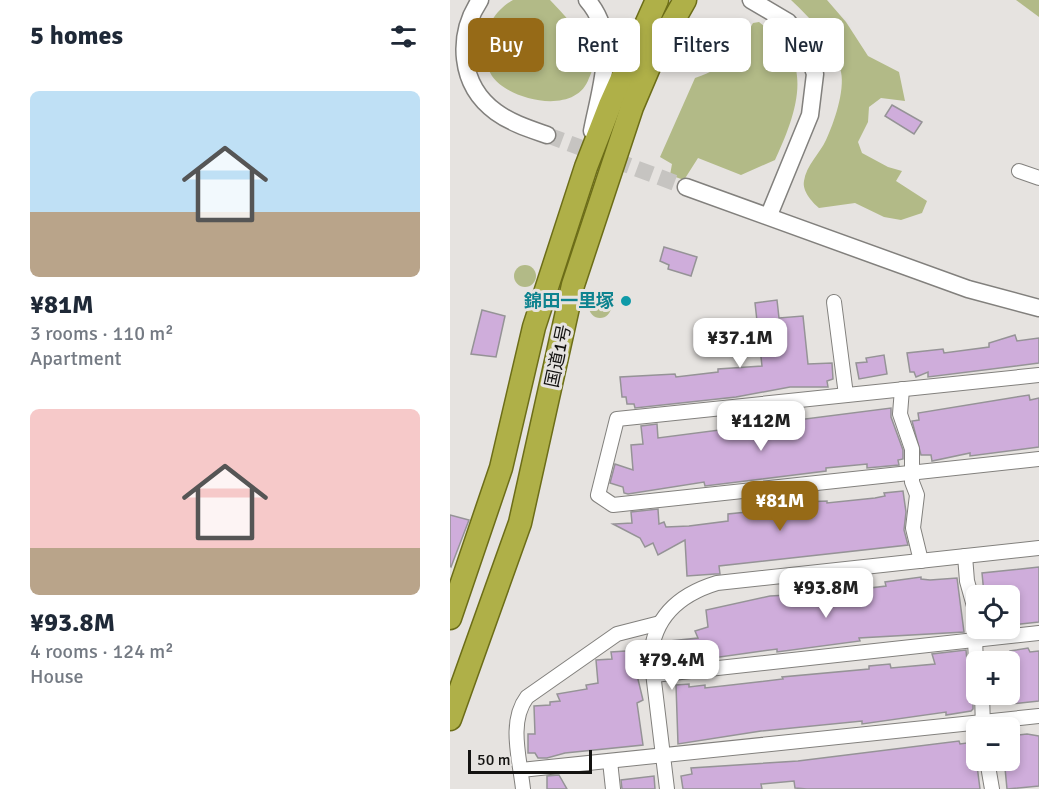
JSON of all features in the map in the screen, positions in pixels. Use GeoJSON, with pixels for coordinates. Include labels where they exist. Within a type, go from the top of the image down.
{"type":"FeatureCollection","features":[{"type":"Feature","properties":{"kind":"highway","name":"国道1号"},"geometry":{"type":"LineString","coordinates":[[450,618],[501,468],[534,327],[586,167],[610,105],[657,0]]}},
{"type":"Feature","properties":{"kind":"highway","name":"国道1号"},"geometry":{"type":"LineString","coordinates":[[675,18],[685,0]]}},
{"type":"Feature","properties":{"kind":"highway","name":"国道1号"},"geometry":{"type":"LineString","coordinates":[[450,719],[520,523],[573,285],[632,107],[652,60]]}},
{"type":"Feature","properties":{"kind":"street"},"geometry":{"type":"LineString","coordinates":[[480,0],[469,16],[464,34],[464,56],[472,83],[477,92],[496,112],[524,128],[547,135]]}},
{"type":"Feature","properties":{"kind":"street"},"geometry":{"type":"LineString","coordinates":[[586,0],[594,9],[604,32],[607,58],[586,167]]}},
{"type":"Feature","properties":{"kind":"street"},"geometry":{"type":"LineString","coordinates":[[684,18],[699,0]]}},
{"type":"Feature","properties":{"kind":"street"},"geometry":{"type":"LineString","coordinates":[[751,0],[788,22],[804,42],[815,74],[810,115],[769,215]]}},
{"type":"Feature","properties":{"kind":"street"},"geometry":{"type":"LineString","coordinates":[[1019,171],[1039,178]]}},
{"type":"Feature","properties":{"kind":"street"},"geometry":{"type":"LineString","coordinates":[[686,187],[769,215],[968,289],[1039,308]]}},
{"type":"Feature","properties":{"kind":"street"},"geometry":{"type":"LineString","coordinates":[[834,302],[846,395]]}},
{"type":"Feature","properties":{"kind":"street"},"geometry":{"type":"LineString","coordinates":[[1039,375],[617,419],[598,495],[614,505],[1039,459]]}},
{"type":"Feature","properties":{"kind":"street"},"geometry":{"type":"LineString","coordinates":[[902,389],[900,414],[912,449],[912,473],[917,495],[913,528],[921,561]]}},
{"type":"Feature","properties":{"kind":"street"},"geometry":{"type":"LineString","coordinates":[[667,789],[652,640],[660,623],[683,597],[717,583],[1039,548]]}},
{"type":"Feature","properties":{"kind":"street"},"geometry":{"type":"LineString","coordinates":[[965,556],[967,581],[974,606],[975,651]]}},
{"type":"Feature","properties":{"kind":"street"},"geometry":{"type":"LineString","coordinates":[[523,789],[517,717],[519,707],[526,697],[616,634],[660,623]]}},
{"type":"Feature","properties":{"kind":"street"},"geometry":{"type":"LineString","coordinates":[[654,675],[1039,633]]}},
{"type":"Feature","properties":{"kind":"street"},"geometry":{"type":"LineString","coordinates":[[1020,719],[1039,716]]}},
{"type":"Feature","properties":{"kind":"street"},"geometry":{"type":"LineString","coordinates":[[521,770],[966,727]]}},
{"type":"Feature","properties":{"kind":"street"},"geometry":{"type":"LineString","coordinates":[[610,761],[613,789]]}},
{"type":"Feature","properties":{"kind":"street"},"geometry":{"type":"LineString","coordinates":[[989,771],[992,789]]}},
{"type":"Feature","properties":{"kind":"green space"},"geometry":{"type":"Polygon","coordinates":[[[513,0],[550,0],[566,18],[556,18],[556,72],[592,72],[582,90],[571,98],[542,101],[512,92],[500,85],[490,72],[544,72],[544,18],[494,18],[513,0]]]}},
{"type":"Feature","properties":{"kind":"green space"},"geometry":{"type":"Polygon","coordinates":[[[791,0],[827,0],[843,18],[808,18],[791,0]]]}},
{"type":"Feature","properties":{"kind":"green space"},"geometry":{"type":"Polygon","coordinates":[[[1016,0],[1039,0],[1039,17],[1016,0]]]}},
{"type":"Feature","properties":{"kind":"green space"},"geometry":{"type":"Polygon","coordinates":[[[844,20],[868,56],[899,72],[905,101],[881,98],[869,107],[868,122],[858,142],[862,153],[888,167],[902,171],[896,181],[927,201],[922,213],[901,220],[884,217],[855,203],[819,208],[808,196],[804,185],[805,175],[832,125],[838,107],[842,80],[844,20]]]}},
{"type":"Feature","properties":{"kind":"green space"},"geometry":{"type":"Polygon","coordinates":[[[759,22],[763,25],[763,72],[796,72],[795,106],[775,160],[741,175],[698,158],[684,180],[670,175],[672,164],[660,157],[695,78],[709,72],[751,72],[751,27],[753,23],[759,22]]]}},
{"type":"Feature","properties":{"kind":"green space","name":"錦田一里塚"},"geometry":{"type":"Polygon","coordinates":[[[525,265],[533,268],[536,276],[533,284],[525,287],[517,284],[514,276],[517,268],[525,265]]]}},
{"type":"Feature","properties":{"kind":"green space","name":"錦田一里塚"},"geometry":{"type":"Polygon","coordinates":[[[600,296],[608,299],[611,307],[608,315],[600,318],[592,315],[589,307],[592,299],[600,296]]]}},
{"type":"Feature","properties":{"kind":"building"},"geometry":{"type":"Polygon","coordinates":[[[892,105],[922,122],[914,134],[885,116],[892,105]]]}},
{"type":"Feature","properties":{"kind":"building"},"geometry":{"type":"Polygon","coordinates":[[[664,247],[697,257],[691,276],[668,269],[669,265],[660,261],[664,247]]]}},
{"type":"Feature","properties":{"kind":"building"},"geometry":{"type":"Polygon","coordinates":[[[777,300],[779,318],[803,316],[808,364],[832,363],[833,379],[827,381],[828,387],[790,387],[736,397],[635,408],[634,404],[627,404],[626,397],[622,397],[620,377],[675,374],[676,377],[718,372],[718,369],[762,366],[755,303],[777,300]]]}},
{"type":"Feature","properties":{"kind":"building"},"geometry":{"type":"Polygon","coordinates":[[[482,310],[505,316],[496,357],[471,354],[482,310]]]}},
{"type":"Feature","properties":{"kind":"building"},"geometry":{"type":"Polygon","coordinates":[[[1015,335],[1017,341],[1039,338],[1039,363],[928,377],[928,372],[916,377],[914,372],[910,372],[907,353],[943,349],[944,353],[989,347],[989,343],[1015,335]]]}},
{"type":"Feature","properties":{"kind":"building"},"geometry":{"type":"Polygon","coordinates":[[[884,355],[887,374],[859,379],[856,363],[867,362],[866,358],[884,355]]]}},
{"type":"Feature","properties":{"kind":"building"},"geometry":{"type":"Polygon","coordinates":[[[1029,395],[1030,400],[1039,398],[1039,447],[970,456],[970,453],[932,461],[931,455],[921,455],[912,421],[919,420],[918,413],[1029,395]]]}},
{"type":"Feature","properties":{"kind":"building"},"geometry":{"type":"Polygon","coordinates":[[[891,408],[891,417],[903,450],[903,459],[898,460],[899,465],[867,468],[867,464],[826,468],[826,471],[705,486],[704,482],[628,494],[624,493],[623,487],[610,483],[615,464],[633,470],[631,445],[643,444],[641,426],[657,424],[658,438],[891,408]]]}},
{"type":"Feature","properties":{"kind":"building"},"geometry":{"type":"Polygon","coordinates":[[[903,491],[906,512],[904,530],[908,545],[719,566],[720,574],[687,576],[685,540],[658,555],[653,543],[645,547],[640,538],[613,524],[632,523],[631,512],[658,509],[659,524],[664,522],[666,527],[689,526],[728,521],[728,514],[777,509],[777,503],[827,501],[827,503],[875,498],[885,496],[884,493],[903,491]]]}},
{"type":"Feature","properties":{"kind":"building"},"geometry":{"type":"Polygon","coordinates":[[[450,515],[469,520],[451,567],[450,566],[450,515]]]}},
{"type":"Feature","properties":{"kind":"building"},"geometry":{"type":"Polygon","coordinates":[[[1039,567],[1039,622],[1020,624],[1020,585],[983,585],[982,573],[1039,567]]]}},
{"type":"Feature","properties":{"kind":"building"},"geometry":{"type":"Polygon","coordinates":[[[921,577],[921,579],[930,580],[957,578],[964,632],[859,638],[860,641],[777,652],[777,649],[677,663],[671,655],[670,641],[698,638],[695,631],[708,627],[706,610],[770,596],[787,595],[787,598],[886,586],[885,582],[921,577]]]}},
{"type":"Feature","properties":{"kind":"building"},"geometry":{"type":"Polygon","coordinates":[[[1028,648],[1030,652],[1039,651],[1039,701],[1020,703],[1020,651],[1010,651],[1028,648]]]}},
{"type":"Feature","properties":{"kind":"building"},"geometry":{"type":"Polygon","coordinates":[[[641,650],[642,670],[636,671],[643,700],[637,703],[643,745],[565,753],[547,758],[538,758],[535,753],[528,753],[528,734],[535,734],[534,706],[550,705],[550,702],[560,701],[557,694],[587,689],[586,685],[598,683],[596,660],[612,659],[611,652],[641,650]]]}},
{"type":"Feature","properties":{"kind":"building"},"geometry":{"type":"Polygon","coordinates":[[[966,650],[966,705],[973,705],[971,711],[946,715],[946,712],[862,724],[862,721],[761,731],[678,744],[676,685],[689,684],[689,687],[705,685],[705,688],[783,679],[782,677],[869,669],[869,666],[890,664],[891,668],[935,664],[932,654],[966,650]]]}},
{"type":"Feature","properties":{"kind":"building"},"geometry":{"type":"Polygon","coordinates":[[[1020,735],[1039,736],[1039,786],[1007,789],[1005,771],[1020,771],[1020,735]]]}},
{"type":"Feature","properties":{"kind":"building"},"geometry":{"type":"Polygon","coordinates":[[[959,741],[960,744],[966,743],[966,771],[978,771],[980,789],[807,789],[795,788],[794,781],[761,784],[762,789],[683,789],[681,776],[692,774],[691,768],[798,761],[959,741]]]}},
{"type":"Feature","properties":{"kind":"building"},"geometry":{"type":"Polygon","coordinates":[[[559,775],[567,789],[547,789],[547,776],[559,775]]]}},
{"type":"Feature","properties":{"kind":"building"},"geometry":{"type":"Polygon","coordinates":[[[654,776],[655,789],[622,789],[621,780],[654,776]]]}},
{"type":"Feature","properties":{"kind":"tunnel"},"geometry":{"type":"LineString","coordinates":[[547,135],[686,187]]}},
{"type":"Feature","properties":{"kind":"place","name":"錦田一里塚"},"geometry":{"type":"Point","coordinates":[626,301]}}]}
